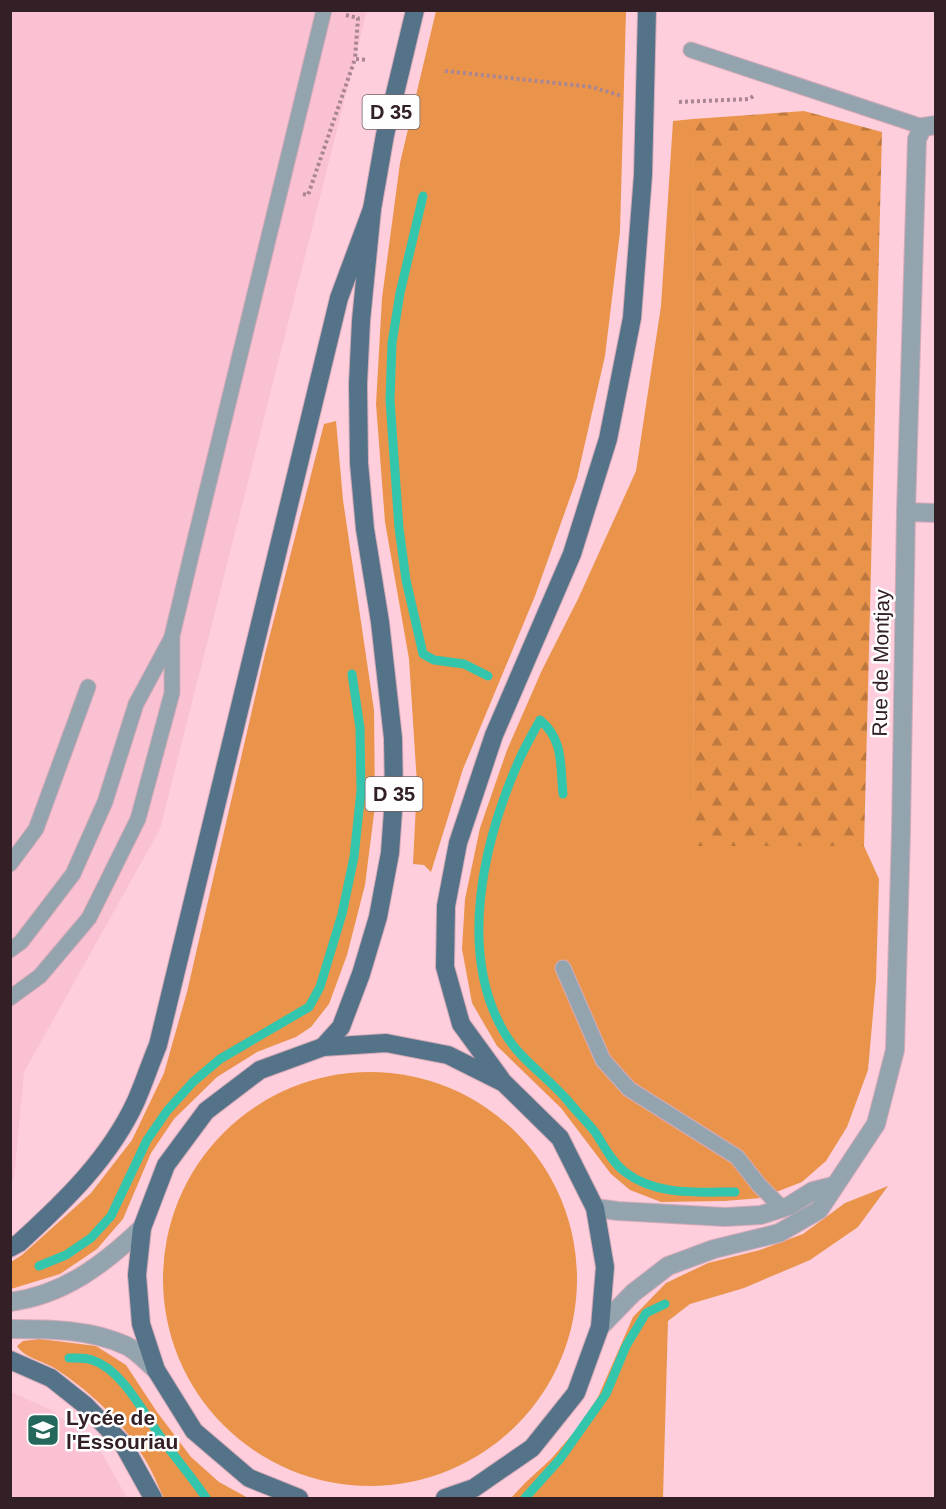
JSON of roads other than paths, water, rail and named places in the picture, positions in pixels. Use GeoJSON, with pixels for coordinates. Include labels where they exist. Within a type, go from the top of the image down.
{"type":"FeatureCollection","features":[{"type":"Feature","properties":{"kind":"main road","name":"D 35"},"geometry":{"type":"LineString","coordinates":[[323,1047],[341,1027],[361,974],[378,916],[390,853],[394,797],[393,738],[358,463],[358,384],[372,209],[385,135],[415,10]]}},
{"type":"Feature","properties":{"kind":"main road"},"geometry":{"type":"LineString","coordinates":[[445,1498],[474,1493],[532,1448],[576,1393],[600,1327],[606,1267],[595,1208],[560,1138],[504,1083],[461,1024],[445,968],[446,906],[458,843],[494,735],[572,554],[608,439],[632,318],[643,175],[647,10]]}},
{"type":"Feature","properties":{"kind":"main road"},"geometry":{"type":"LineString","coordinates":[[10,1248],[19,1243],[65,1201],[104,1155],[135,1102],[158,1045],[339,298],[372,209]]}},
{"type":"Feature","properties":{"kind":"main road"},"geometry":{"type":"LineString","coordinates":[[299,1498],[249,1478],[194,1431],[156,1370],[141,1324],[137,1275],[142,1227],[166,1164],[206,1111],[260,1070],[323,1047],[386,1042],[448,1055],[504,1083]]}},
{"type":"Feature","properties":{"kind":"main road"},"geometry":{"type":"LineString","coordinates":[[10,1360],[51,1378],[85,1405],[123,1444],[153,1498]]}},
{"type":"Feature","properties":{"kind":"street","name":"Rue de Montjay"},"geometry":{"type":"LineString","coordinates":[[600,1327],[633,1293],[668,1266],[714,1249],[778,1233],[819,1210],[876,1124],[895,1050],[906,512],[917,139],[929,126]]}},
{"type":"Feature","properties":{"kind":"street"},"geometry":{"type":"LineString","coordinates":[[906,512],[936,513]]}},
{"type":"Feature","properties":{"kind":"street"},"geometry":{"type":"LineString","coordinates":[[595,1208],[725,1217],[761,1215],[782,1208],[813,1191],[833,1186]]}},
{"type":"Feature","properties":{"kind":"street"},"geometry":{"type":"LineString","coordinates":[[10,1302],[26,1300],[64,1287],[93,1270],[142,1227]]}},
{"type":"Feature","properties":{"kind":"street"},"geometry":{"type":"LineString","coordinates":[[10,1329],[53,1329],[98,1336],[128,1346],[156,1370]]}},
{"type":"Feature","properties":{"kind":"lane"},"geometry":{"type":"LineString","coordinates":[[10,998],[40,976],[89,918],[138,819],[172,693],[172,636],[324,10]]}},
{"type":"Feature","properties":{"kind":"lane"},"geometry":{"type":"LineString","coordinates":[[691,50],[929,126]]}},
{"type":"Feature","properties":{"kind":"lane"},"geometry":{"type":"LineString","coordinates":[[10,950],[21,942],[73,874],[105,802],[136,704],[172,636]]}},
{"type":"Feature","properties":{"kind":"lane"},"geometry":{"type":"LineString","coordinates":[[10,864],[36,829],[88,687]]}},
{"type":"Feature","properties":{"kind":"lane"},"geometry":{"type":"LineString","coordinates":[[564,968],[603,1060],[629,1089],[736,1157],[782,1208]]}},
{"type":"Feature","properties":{"kind":"waterway"},"geometry":{"type":"LineString","coordinates":[[423,196],[400,293],[392,343],[390,400],[399,528],[406,580],[423,654],[434,660],[464,664],[488,676]]}},
{"type":"Feature","properties":{"kind":"waterway"},"geometry":{"type":"LineString","coordinates":[[39,1266],[66,1255],[91,1238],[111,1216],[147,1140],[167,1111],[193,1082],[220,1059],[309,1007],[320,987],[342,914],[354,857],[361,791],[360,728],[352,674]]}},
{"type":"Feature","properties":{"kind":"waterway"},"geometry":{"type":"LineString","coordinates":[[563,794],[557,745],[548,728],[540,720],[519,759],[505,796],[486,863],[479,934],[482,968],[490,1001],[511,1042],[568,1101],[595,1132],[612,1159],[625,1172],[637,1180],[664,1189],[692,1192],[735,1192]]}},
{"type":"Feature","properties":{"kind":"waterway"},"geometry":{"type":"LineString","coordinates":[[525,1498],[560,1459],[606,1394],[626,1346],[646,1313],[665,1304]]}},
{"type":"Feature","properties":{"kind":"waterway"},"geometry":{"type":"LineString","coordinates":[[69,1358],[89,1359],[103,1365],[123,1382],[206,1498]]}},
{"type":"Feature","properties":{"kind":"place","name":"Lycée de l'Essouriau"},"geometry":{"type":"Point","coordinates":[43,1430]}}]}
